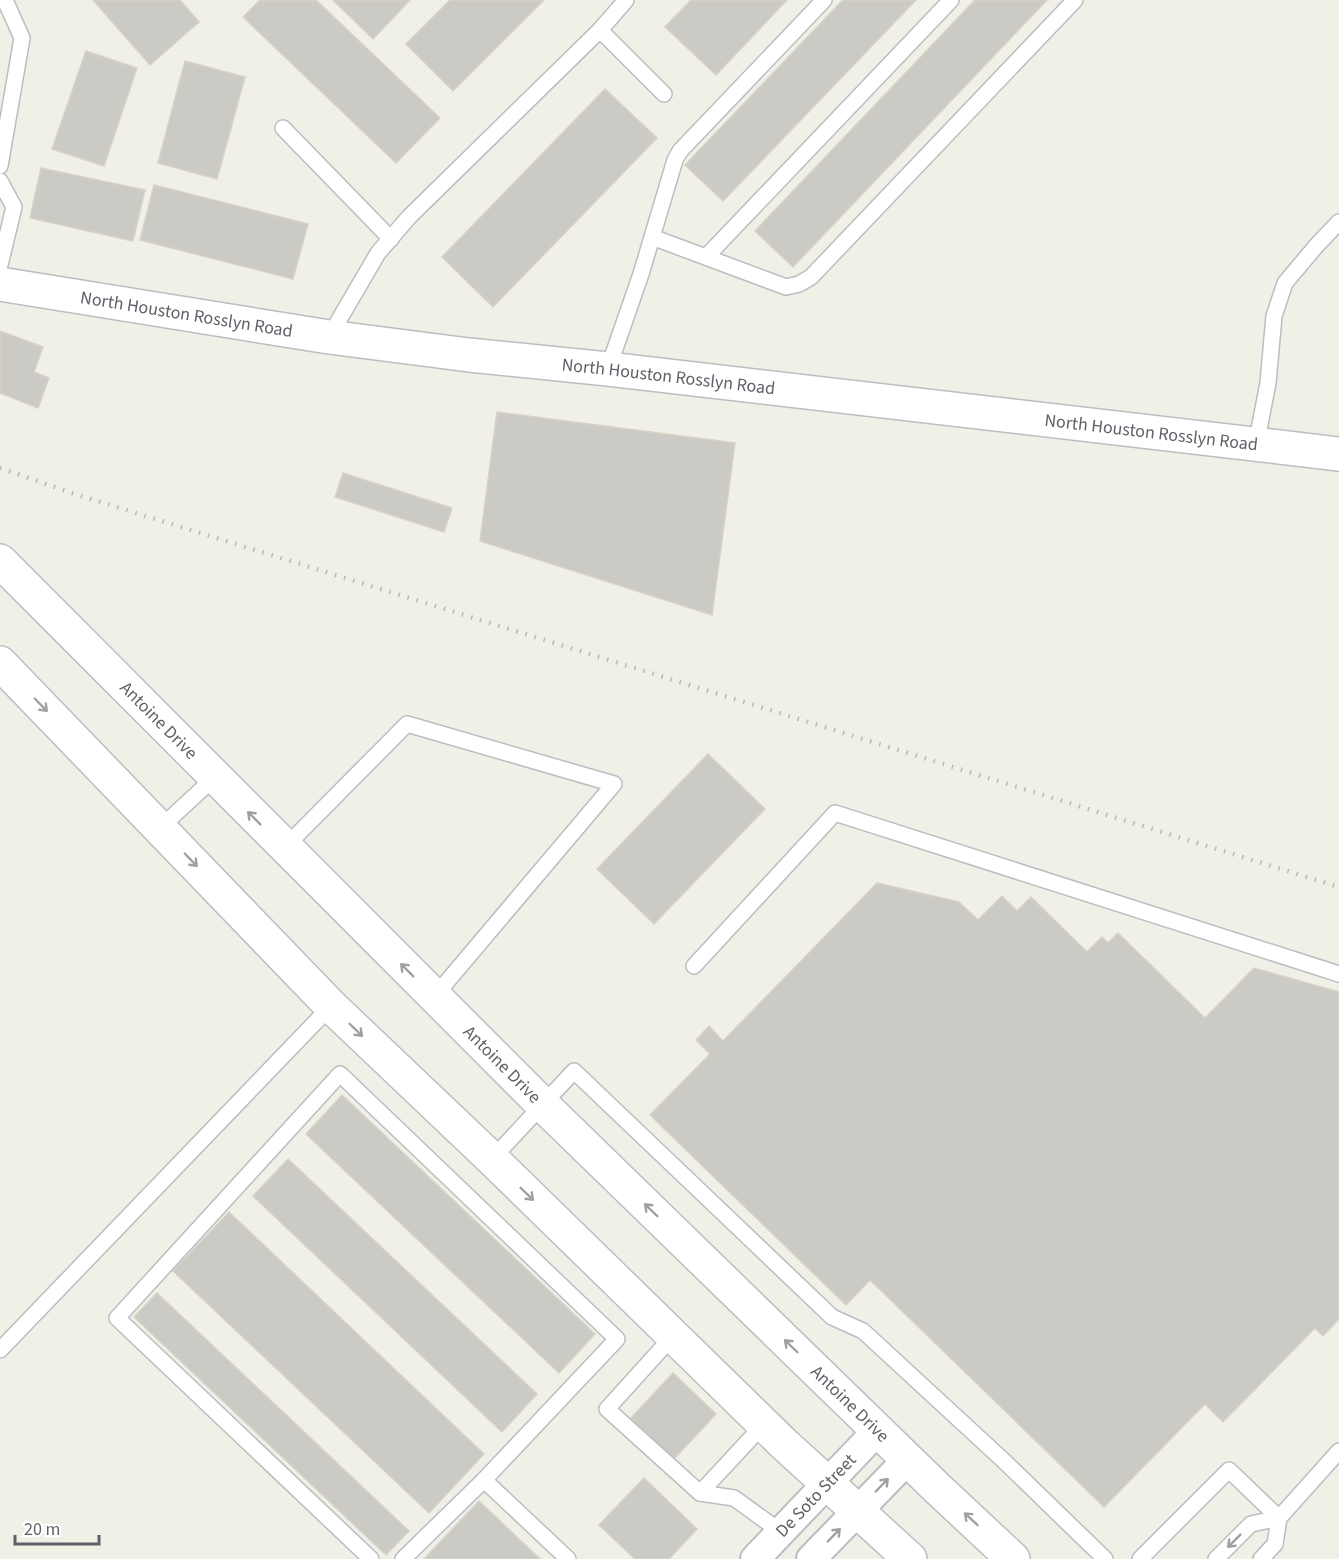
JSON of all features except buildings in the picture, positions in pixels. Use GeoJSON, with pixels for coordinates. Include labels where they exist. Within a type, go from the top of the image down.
{"type":"FeatureCollection","features":[{"type":"Feature","properties":{"kind":"main road","name":"North Houston Rosslyn Road"},"geometry":{"type":"LineString","coordinates":[[0,284],[329,337],[469,355],[608,369],[1339,454]]}},
{"type":"Feature","properties":{"kind":"main road","name":"Antoine Drive"},"geometry":{"type":"LineString","coordinates":[[0,561],[214,778],[543,1105],[1013,1559]]}},
{"type":"Feature","properties":{"kind":"main road"},"geometry":{"type":"LineString","coordinates":[[0,663],[331,1006],[764,1424],[910,1559]]}},
{"type":"Feature","properties":{"kind":"street","name":"De Soto Street"},"geometry":{"type":"LineString","coordinates":[[755,1559],[878,1430]]}},
{"type":"Feature","properties":{"kind":"street"},"geometry":{"type":"LineString","coordinates":[[811,1559],[908,1459]]}},
{"type":"Feature","properties":{"kind":"lane"},"geometry":{"type":"LineString","coordinates":[[0,166],[22,38],[5,0]]}},
{"type":"Feature","properties":{"kind":"lane"},"geometry":{"type":"LineString","coordinates":[[329,337],[378,253],[391,238],[600,30],[626,0]]}},
{"type":"Feature","properties":{"kind":"lane"},"geometry":{"type":"LineString","coordinates":[[608,369],[675,160],[680,151],[824,0]]}},
{"type":"Feature","properties":{"kind":"lane"},"geometry":{"type":"LineString","coordinates":[[706,257],[951,0]]}},
{"type":"Feature","properties":{"kind":"lane"},"geometry":{"type":"LineString","coordinates":[[652,237],[786,286],[799,285],[811,277],[1075,0]]}},
{"type":"Feature","properties":{"kind":"lane"},"geometry":{"type":"LineString","coordinates":[[600,30],[664,94]]}},
{"type":"Feature","properties":{"kind":"lane"},"geometry":{"type":"LineString","coordinates":[[283,128],[391,238]]}},
{"type":"Feature","properties":{"kind":"lane"},"geometry":{"type":"LineString","coordinates":[[0,181],[14,207],[0,266]]}},
{"type":"Feature","properties":{"kind":"lane"},"geometry":{"type":"LineString","coordinates":[[1256,444],[1268,383],[1274,316],[1285,283],[1317,244],[1339,222]]}},
{"type":"Feature","properties":{"kind":"lane"},"geometry":{"type":"LineString","coordinates":[[284,848],[407,724],[614,784],[434,997]]}},
{"type":"Feature","properties":{"kind":"lane"},"geometry":{"type":"LineString","coordinates":[[160,828],[214,778]]}},
{"type":"Feature","properties":{"kind":"lane"},"geometry":{"type":"LineString","coordinates":[[694,966],[835,813],[1339,974]]}},
{"type":"Feature","properties":{"kind":"lane"},"geometry":{"type":"LineString","coordinates":[[0,1350],[331,1006]]}},
{"type":"Feature","properties":{"kind":"lane"},"geometry":{"type":"LineString","coordinates":[[492,1159],[574,1071],[832,1317],[863,1330],[1105,1559]]}},
{"type":"Feature","properties":{"kind":"lane"},"geometry":{"type":"LineString","coordinates":[[371,1559],[117,1318],[340,1074],[617,1339],[484,1480],[402,1559]]}},
{"type":"Feature","properties":{"kind":"lane"},"geometry":{"type":"LineString","coordinates":[[674,1336],[606,1410],[700,1493],[734,1498],[781,1532]]}},
{"type":"Feature","properties":{"kind":"lane"},"geometry":{"type":"LineString","coordinates":[[700,1493],[764,1424]]}},
{"type":"Feature","properties":{"kind":"lane"},"geometry":{"type":"LineString","coordinates":[[1261,1559],[1275,1544],[1279,1518],[1339,1451]]}},
{"type":"Feature","properties":{"kind":"lane"},"geometry":{"type":"LineString","coordinates":[[1140,1559],[1229,1470],[1279,1518]]}},
{"type":"Feature","properties":{"kind":"lane"},"geometry":{"type":"LineString","coordinates":[[484,1480],[568,1559]]}},
{"type":"Feature","properties":{"kind":"lane"},"geometry":{"type":"LineString","coordinates":[[1215,1559],[1251,1524],[1279,1518]]}},
{"type":"Feature","properties":{"kind":"railway"},"geometry":{"type":"LineString","coordinates":[[0,468],[75,494],[1339,887]]}}]}
